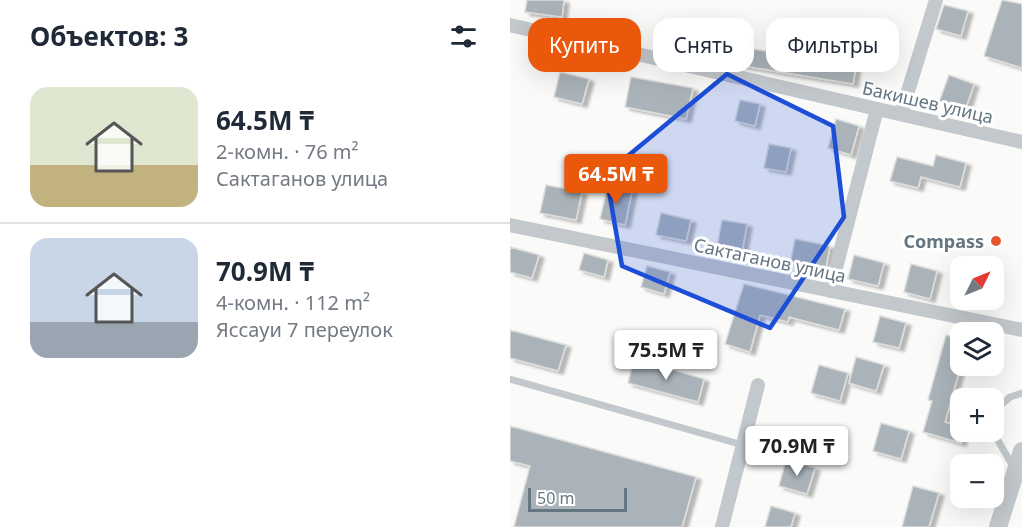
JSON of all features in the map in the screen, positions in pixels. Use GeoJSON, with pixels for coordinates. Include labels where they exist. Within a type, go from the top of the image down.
{"type":"FeatureCollection","features":[{"type":"Feature","properties":{"kind":"street"},"geometry":{"type":"LineString","coordinates":[[901,114],[936,0]]}},
{"type":"Feature","properties":{"kind":"street","name":"Бакишев улица"},"geometry":{"type":"LineString","coordinates":[[510,25],[1022,142]]}},
{"type":"Feature","properties":{"kind":"street"},"geometry":{"type":"LineString","coordinates":[[830,291],[877,109]]}},
{"type":"Feature","properties":{"kind":"street","name":"Сактаганов улица"},"geometry":{"type":"LineString","coordinates":[[510,225],[1022,330]]}},
{"type":"Feature","properties":{"kind":"street"},"geometry":{"type":"LineString","coordinates":[[722,527],[758,385]]}},
{"type":"Feature","properties":{"kind":"street"},"geometry":{"type":"LineString","coordinates":[[998,527],[1022,451]]}},
{"type":"Feature","properties":{"kind":"lane"},"geometry":{"type":"LineString","coordinates":[[510,379],[743,445]]}},
{"type":"Feature","properties":{"kind":"lane"},"geometry":{"type":"LineString","coordinates":[[1004,402],[1010,397],[1022,393]]}},
{"type":"Feature","properties":{"kind":"lane"},"geometry":{"type":"LineString","coordinates":[[999,442],[1016,471]]}},
{"type":"Feature","properties":{"kind":"highlighted area"},"geometry":{"type":"Polygon","coordinates":[[[727,74],[833,126],[844,217],[770,328],[622,266],[606,174],[727,74]]]}},
{"type":"Feature","properties":{"kind":"building"},"geometry":{"type":"Polygon","coordinates":[[[527,0],[564,0],[562,17],[525,12],[527,0]]]}},
{"type":"Feature","properties":{"kind":"building"},"geometry":{"type":"Polygon","coordinates":[[[1002,0],[1022,4],[1022,68],[984,56],[1002,0]]]}},
{"type":"Feature","properties":{"kind":"building"},"geometry":{"type":"Polygon","coordinates":[[[944,5],[968,11],[961,36],[936,29],[944,5]]]}},
{"type":"Feature","properties":{"kind":"building"},"geometry":{"type":"Polygon","coordinates":[[[754,49],[766,51],[766,70],[754,68],[754,49]]]}},
{"type":"Feature","properties":{"kind":"building"},"geometry":{"type":"Polygon","coordinates":[[[560,72],[589,79],[582,104],[554,97],[560,72]]]}},
{"type":"Feature","properties":{"kind":"building"},"geometry":{"type":"Polygon","coordinates":[[[780,72],[855,72],[853,84],[780,72]]]}},
{"type":"Feature","properties":{"kind":"building"},"geometry":{"type":"Polygon","coordinates":[[[949,75],[974,84],[965,111],[939,102],[949,75]]]}},
{"type":"Feature","properties":{"kind":"building"},"geometry":{"type":"Polygon","coordinates":[[[631,77],[693,88],[686,119],[625,107],[631,77]]]}},
{"type":"Feature","properties":{"kind":"building"},"geometry":{"type":"Polygon","coordinates":[[[740,100],[760,104],[755,126],[735,121],[740,100]]]}},
{"type":"Feature","properties":{"kind":"building"},"geometry":{"type":"Polygon","coordinates":[[[836,119],[859,126],[851,155],[828,148],[836,119]]]}},
{"type":"Feature","properties":{"kind":"building"},"geometry":{"type":"Polygon","coordinates":[[[769,144],[791,148],[786,172],[764,168],[769,144]]]}},
{"type":"Feature","properties":{"kind":"building"},"geometry":{"type":"Polygon","coordinates":[[[936,155],[966,163],[960,187],[921,177],[918,188],[890,181],[897,157],[933,166],[936,155]]]}},
{"type":"Feature","properties":{"kind":"building"},"geometry":{"type":"Polygon","coordinates":[[[546,185],[582,192],[576,220],[540,213],[546,185]]]}},
{"type":"Feature","properties":{"kind":"building"},"geometry":{"type":"Polygon","coordinates":[[[608,185],[632,191],[625,225],[600,219],[608,185]]]}},
{"type":"Feature","properties":{"kind":"building"},"geometry":{"type":"Polygon","coordinates":[[[661,213],[691,220],[686,241],[656,235],[661,213]]]}},
{"type":"Feature","properties":{"kind":"building"},"geometry":{"type":"Polygon","coordinates":[[[722,220],[747,224],[742,252],[717,247],[722,220]]]}},
{"type":"Feature","properties":{"kind":"building"},"geometry":{"type":"Polygon","coordinates":[[[795,239],[830,246],[825,272],[790,265],[795,239]]]}},
{"type":"Feature","properties":{"kind":"building"},"geometry":{"type":"Polygon","coordinates":[[[510,247],[539,255],[532,278],[510,272],[510,247]]]}},
{"type":"Feature","properties":{"kind":"building"},"geometry":{"type":"Polygon","coordinates":[[[584,253],[608,260],[604,277],[579,270],[584,253]]]}},
{"type":"Feature","properties":{"kind":"building"},"geometry":{"type":"Polygon","coordinates":[[[854,255],[884,263],[878,286],[848,279],[854,255]]]}},
{"type":"Feature","properties":{"kind":"building"},"geometry":{"type":"Polygon","coordinates":[[[911,264],[937,271],[930,299],[904,292],[911,264]]]}},
{"type":"Feature","properties":{"kind":"building"},"geometry":{"type":"Polygon","coordinates":[[[647,266],[670,272],[664,294],[641,287],[647,266]]]}},
{"type":"Feature","properties":{"kind":"building"},"geometry":{"type":"Polygon","coordinates":[[[744,284],[845,309],[839,330],[789,317],[788,322],[760,315],[750,352],[725,344],[744,284]]]}},
{"type":"Feature","properties":{"kind":"building"},"geometry":{"type":"Polygon","coordinates":[[[880,316],[906,323],[899,348],[873,342],[880,316]]]}},
{"type":"Feature","properties":{"kind":"building"},"geometry":{"type":"Polygon","coordinates":[[[510,330],[566,345],[558,371],[510,358],[510,330]]]}},
{"type":"Feature","properties":{"kind":"building"},"geometry":{"type":"Polygon","coordinates":[[[946,335],[950,336],[950,376],[958,376],[955,388],[950,388],[950,404],[945,422],[950,424],[950,440],[923,432],[932,401],[928,400],[946,335]]]}},
{"type":"Feature","properties":{"kind":"building"},"geometry":{"type":"Polygon","coordinates":[[[856,357],[884,365],[876,391],[849,383],[856,357]]]}},
{"type":"Feature","properties":{"kind":"building"},"geometry":{"type":"Polygon","coordinates":[[[634,359],[704,379],[698,402],[628,383],[634,359]]]}},
{"type":"Feature","properties":{"kind":"building"},"geometry":{"type":"Polygon","coordinates":[[[819,365],[848,373],[840,401],[811,393],[819,365]]]}},
{"type":"Feature","properties":{"kind":"building"},"geometry":{"type":"Polygon","coordinates":[[[881,423],[909,431],[901,459],[873,451],[881,423]]]}},
{"type":"Feature","properties":{"kind":"building"},"geometry":{"type":"Polygon","coordinates":[[[510,426],[696,477],[682,527],[514,527],[530,466],[510,461],[510,426]]]}},
{"type":"Feature","properties":{"kind":"building"},"geometry":{"type":"Polygon","coordinates":[[[786,460],[815,468],[807,494],[779,486],[786,460]]]}},
{"type":"Feature","properties":{"kind":"building"},"geometry":{"type":"Polygon","coordinates":[[[913,486],[939,493],[929,527],[902,527],[913,486]]]}},
{"type":"Feature","properties":{"kind":"building"},"geometry":{"type":"Polygon","coordinates":[[[771,506],[795,513],[791,527],[765,527],[771,506]]]}},
{"type":"Feature","properties":{"kind":"place","name":"Compass"},"geometry":{"type":"Point","coordinates":[996,241]}}]}
